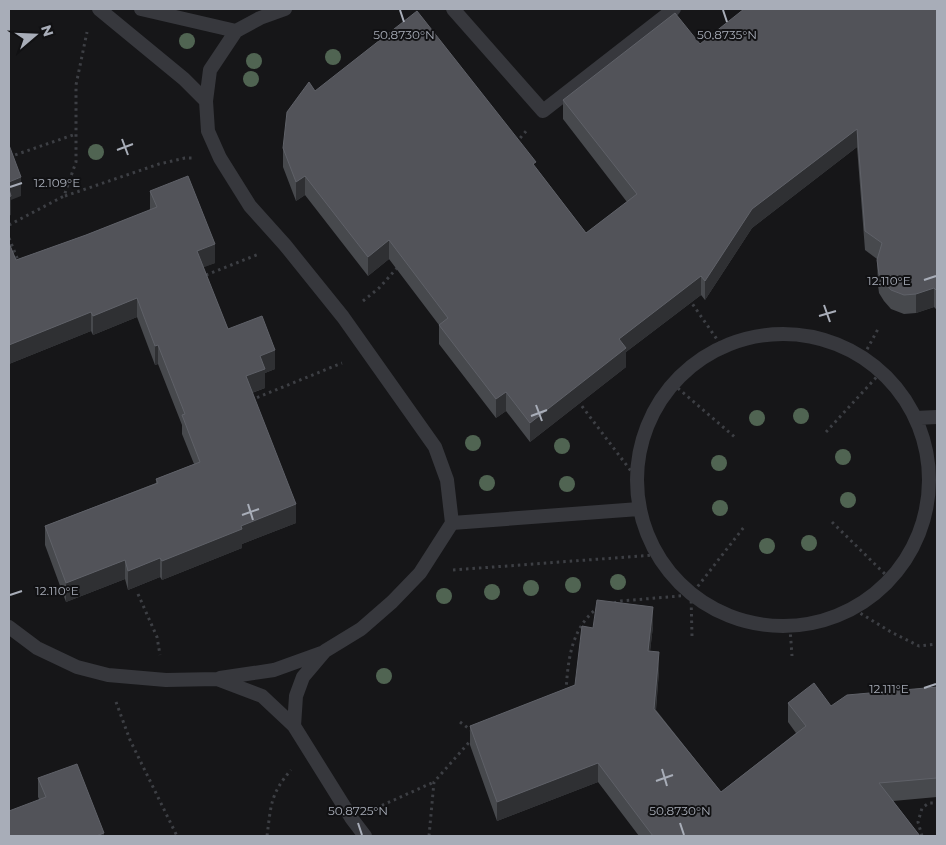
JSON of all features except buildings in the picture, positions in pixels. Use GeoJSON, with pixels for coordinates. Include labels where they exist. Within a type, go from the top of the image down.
{"type":"FeatureCollection","features":[{"type":"Feature","properties":{"kind":"lane"},"geometry":{"type":"LineString","coordinates":[[99,9],[184,79],[206,101]]}},
{"type":"Feature","properties":{"kind":"lane"},"geometry":{"type":"LineString","coordinates":[[141,9],[236,31]]}},
{"type":"Feature","properties":{"kind":"lane"},"geometry":{"type":"LineString","coordinates":[[9,627],[45,652],[77,667],[108,674],[166,680],[217,679],[274,670],[325,651],[361,629],[392,602],[420,573],[452,523],[447,480],[435,447],[343,317],[285,245],[250,206],[220,158],[208,131],[206,101],[210,70],[236,31],[260,18],[285,9]]}},
{"type":"Feature","properties":{"kind":"lane"},"geometry":{"type":"LineString","coordinates":[[453,9],[465,15],[543,111],[674,9]]}},
{"type":"Feature","properties":{"kind":"lane"},"geometry":{"type":"LineString","coordinates":[[810,334],[864,356],[884,370],[923,430],[931,485],[923,527],[891,580],[854,610],[790,628],[738,621],[691,595],[654,555],[638,509],[636,463],[650,414],[684,369],[742,337],[810,334]]}},
{"type":"Feature","properties":{"kind":"lane"},"geometry":{"type":"LineString","coordinates":[[915,418],[937,417]]}},
{"type":"Feature","properties":{"kind":"lane"},"geometry":{"type":"LineString","coordinates":[[452,523],[638,509]]}},
{"type":"Feature","properties":{"kind":"lane"},"geometry":{"type":"LineString","coordinates":[[294,726],[296,696],[303,677],[325,651]]}},
{"type":"Feature","properties":{"kind":"lane"},"geometry":{"type":"LineString","coordinates":[[217,679],[262,696],[294,726],[352,819],[365,836]]}},
{"type":"Feature","properties":{"kind":"path"},"geometry":{"type":"LineString","coordinates":[[64,196],[76,162],[76,84],[90,24]]}},
{"type":"Feature","properties":{"kind":"path"},"geometry":{"type":"LineString","coordinates":[[9,157],[76,134]]}},
{"type":"Feature","properties":{"kind":"path"},"geometry":{"type":"LineString","coordinates":[[9,225],[64,196],[159,164],[185,158],[220,158]]}},
{"type":"Feature","properties":{"kind":"path"},"geometry":{"type":"LineString","coordinates":[[9,238],[22,272]]}},
{"type":"Feature","properties":{"kind":"path"},"geometry":{"type":"LineString","coordinates":[[206,275],[249,258]]}},
{"type":"Feature","properties":{"kind":"path"},"geometry":{"type":"LineString","coordinates":[[343,317],[378,288],[402,262]]}},
{"type":"Feature","properties":{"kind":"path"},"geometry":{"type":"LineString","coordinates":[[686,295],[723,348]]}},
{"type":"Feature","properties":{"kind":"path"},"geometry":{"type":"LineString","coordinates":[[864,356],[878,329]]}},
{"type":"Feature","properties":{"kind":"path"},"geometry":{"type":"LineString","coordinates":[[248,401],[368,352]]}},
{"type":"Feature","properties":{"kind":"path"},"geometry":{"type":"LineString","coordinates":[[826,432],[884,370]]}},
{"type":"Feature","properties":{"kind":"path"},"geometry":{"type":"LineString","coordinates":[[673,384],[737,438]]}},
{"type":"Feature","properties":{"kind":"path"},"geometry":{"type":"LineString","coordinates":[[576,398],[637,479]]}},
{"type":"Feature","properties":{"kind":"path"},"geometry":{"type":"LineString","coordinates":[[832,522],[891,580]]}},
{"type":"Feature","properties":{"kind":"path"},"geometry":{"type":"LineString","coordinates":[[692,636],[691,595],[744,528]]}},
{"type":"Feature","properties":{"kind":"path"},"geometry":{"type":"LineString","coordinates":[[420,573],[654,555]]}},
{"type":"Feature","properties":{"kind":"path"},"geometry":{"type":"LineString","coordinates":[[138,594],[157,637],[166,680]]}},
{"type":"Feature","properties":{"kind":"path"},"geometry":{"type":"LineString","coordinates":[[564,696],[566,669],[572,647],[580,626],[594,611],[621,601],[691,595]]}},
{"type":"Feature","properties":{"kind":"path"},"geometry":{"type":"LineString","coordinates":[[854,610],[918,646],[937,644]]}},
{"type":"Feature","properties":{"kind":"path"},"geometry":{"type":"LineString","coordinates":[[790,628],[792,656]]}},
{"type":"Feature","properties":{"kind":"path"},"geometry":{"type":"LineString","coordinates":[[108,674],[130,740],[177,836]]}},
{"type":"Feature","properties":{"kind":"path"},"geometry":{"type":"LineString","coordinates":[[352,819],[434,782],[477,734],[460,722]]}},
{"type":"Feature","properties":{"kind":"path"},"geometry":{"type":"LineString","coordinates":[[267,836],[272,797],[281,781],[295,766],[312,755]]}},
{"type":"Feature","properties":{"kind":"path"},"geometry":{"type":"LineString","coordinates":[[429,836],[434,782]]}},
{"type":"Feature","properties":{"kind":"path"},"geometry":{"type":"LineString","coordinates":[[922,836],[918,822],[922,808],[929,804],[937,803]]}}]}
